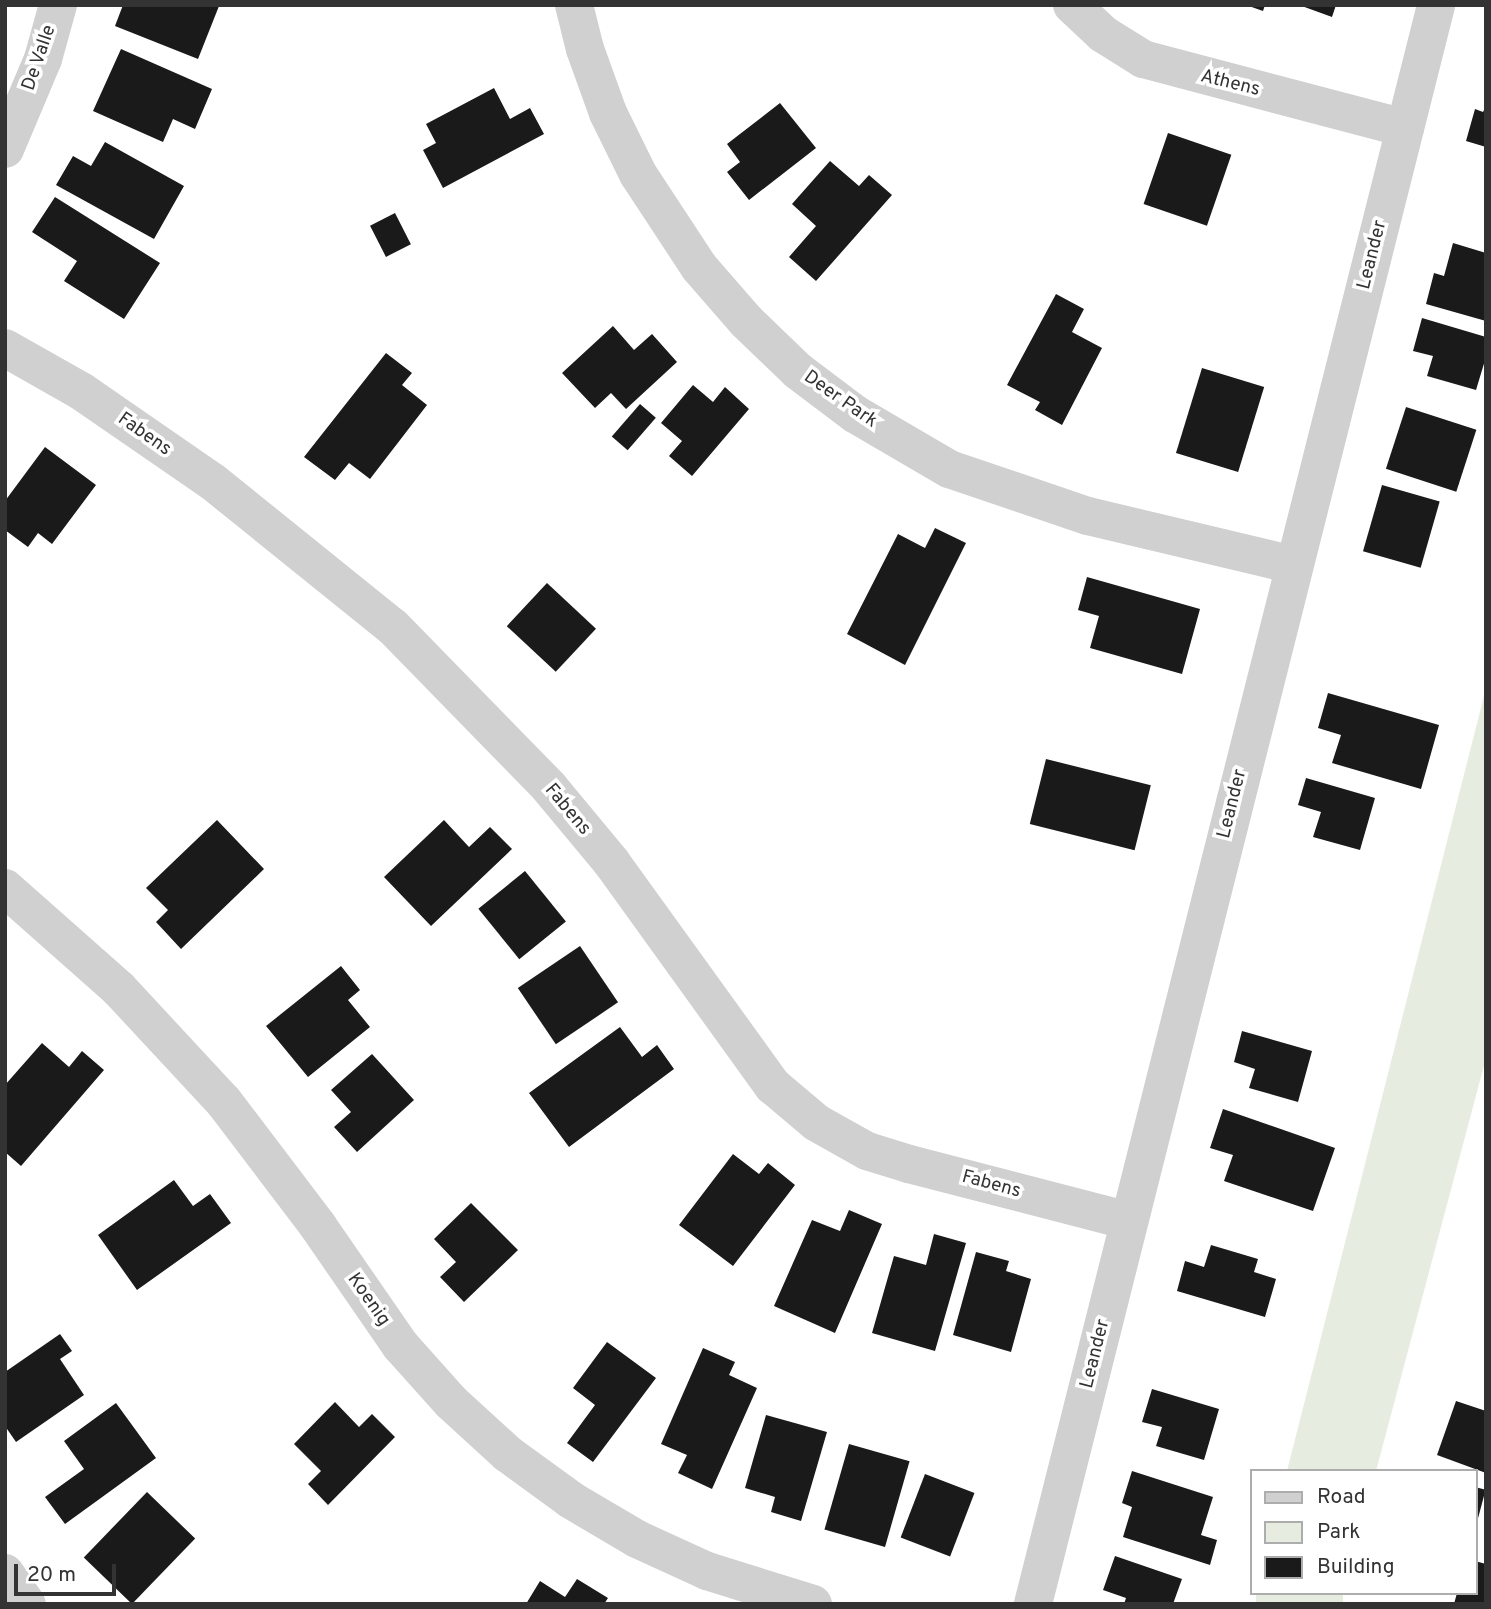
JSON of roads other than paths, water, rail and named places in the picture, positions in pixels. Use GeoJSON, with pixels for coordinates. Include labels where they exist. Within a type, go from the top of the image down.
{"type":"FeatureCollection","features":[{"type":"Feature","properties":{"kind":"street","name":"De Valle"},"geometry":{"type":"LineString","coordinates":[[5,149],[43,59],[58,5]]}},
{"type":"Feature","properties":{"kind":"street","name":"Deer Park"},"geometry":{"type":"LineString","coordinates":[[574,5],[585,49],[608,113],[638,174],[699,267],[746,321],[798,371],[855,414],[949,469],[1088,516],[1293,565]]}},
{"type":"Feature","properties":{"kind":"street","name":"Athens"},"geometry":{"type":"LineString","coordinates":[[1072,5],[1103,34],[1143,60],[1405,128]]}},
{"type":"Feature","properties":{"kind":"street","name":"Leander"},"geometry":{"type":"LineString","coordinates":[[1033,1604],[1436,5]]}},
{"type":"Feature","properties":{"kind":"street","name":"Fabens"},"geometry":{"type":"LineString","coordinates":[[5,348],[81,391],[213,482],[393,626],[549,787],[612,863],[773,1086],[817,1123],[867,1151],[1129,1221]]}},
{"type":"Feature","properties":{"kind":"street","name":"Koenig"},"geometry":{"type":"LineString","coordinates":[[5,888],[119,989],[224,1102],[318,1226],[400,1345],[451,1402],[508,1454],[571,1500],[637,1539],[708,1571],[813,1604]]}},
{"type":"Feature","properties":{"kind":"street"},"geometry":{"type":"LineString","coordinates":[[5,1573],[27,1604]]}}]}
